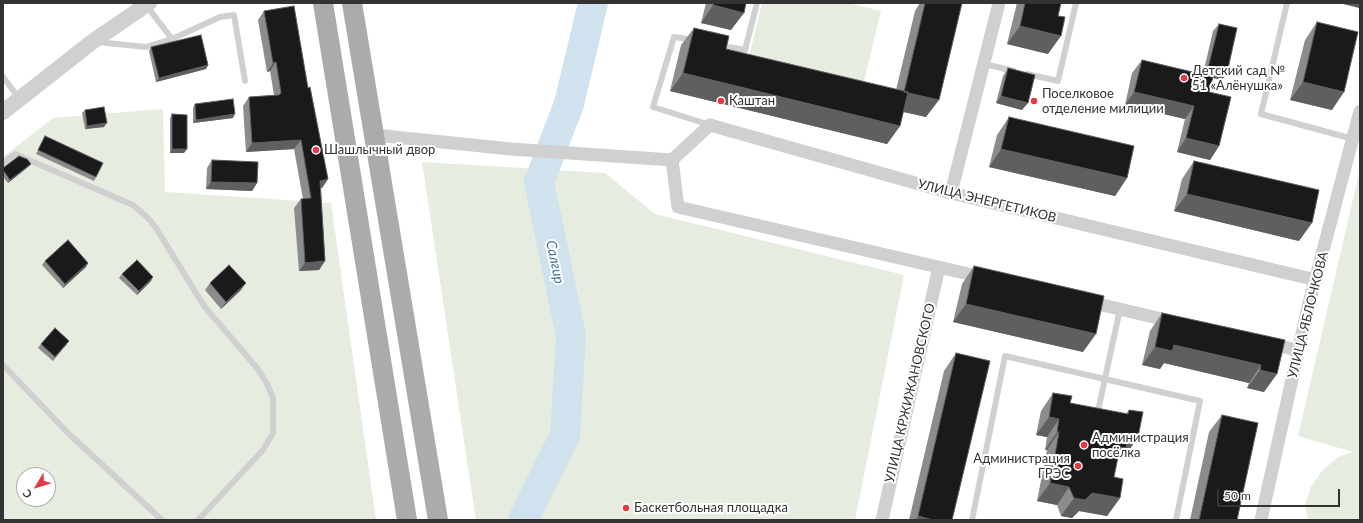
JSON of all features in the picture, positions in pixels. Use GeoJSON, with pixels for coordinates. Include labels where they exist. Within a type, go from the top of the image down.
{"type":"FeatureCollection","features":[{"type":"Feature","properties":{"kind":"main road"},"geometry":{"type":"LineString","coordinates":[[323,3],[407,520]]}},
{"type":"Feature","properties":{"kind":"main road"},"geometry":{"type":"LineString","coordinates":[[352,3],[438,520]]}},
{"type":"Feature","properties":{"kind":"street"},"geometry":{"type":"LineString","coordinates":[[951,193],[999,3]]}},
{"type":"Feature","properties":{"kind":"street"},"geometry":{"type":"LineString","coordinates":[[3,112],[92,42],[148,4]]}},
{"type":"Feature","properties":{"kind":"street","name":"УЛИЦА ЯБЛОЧКОВА"},"geometry":{"type":"LineString","coordinates":[[1261,520],[1297,350],[1360,111]]}},
{"type":"Feature","properties":{"kind":"street"},"geometry":{"type":"LineString","coordinates":[[374,135],[511,149],[672,160],[710,125]]}},
{"type":"Feature","properties":{"kind":"street","name":"УЛИЦА ЭНЕРГЕТИКОВ"},"geometry":{"type":"LineString","coordinates":[[710,125],[951,193],[1316,280]]}},
{"type":"Feature","properties":{"kind":"street"},"geometry":{"type":"LineString","coordinates":[[672,160],[678,207],[999,281]]}},
{"type":"Feature","properties":{"kind":"street","name":"УЛИЦА КРЖИЖАНОВСКОГО"},"geometry":{"type":"LineString","coordinates":[[882,520],[939,267]]}},
{"type":"Feature","properties":{"kind":"street"},"geometry":{"type":"LineString","coordinates":[[1074,298],[1188,325]]}},
{"type":"Feature","properties":{"kind":"street"},"geometry":{"type":"LineString","coordinates":[[1256,341],[1297,350]]}},
{"type":"Feature","properties":{"kind":"lane"},"geometry":{"type":"LineString","coordinates":[[710,43],[745,50],[757,3]]}},
{"type":"Feature","properties":{"kind":"lane"},"geometry":{"type":"LineString","coordinates":[[984,64],[1058,81],[1076,3]]}},
{"type":"Feature","properties":{"kind":"lane"},"geometry":{"type":"LineString","coordinates":[[1287,3],[1261,114],[1353,139]]}},
{"type":"Feature","properties":{"kind":"lane"},"geometry":{"type":"LineString","coordinates":[[148,4],[172,40]]}},
{"type":"Feature","properties":{"kind":"lane"},"geometry":{"type":"LineString","coordinates":[[92,42],[146,47],[172,40],[220,17],[234,14],[246,81]]}},
{"type":"Feature","properties":{"kind":"lane"},"geometry":{"type":"LineString","coordinates":[[702,42],[674,36],[654,107],[710,125]]}},
{"type":"Feature","properties":{"kind":"lane"},"geometry":{"type":"LineString","coordinates":[[3,77],[20,100]]}},
{"type":"Feature","properties":{"kind":"lane"},"geometry":{"type":"LineString","coordinates":[[3,163],[15,154],[134,205],[156,228],[204,306],[257,368],[266,382],[273,398],[273,433],[263,450],[198,520]]}},
{"type":"Feature","properties":{"kind":"lane"},"geometry":{"type":"LineString","coordinates":[[1098,411],[1120,309]]}},
{"type":"Feature","properties":{"kind":"lane"},"geometry":{"type":"LineString","coordinates":[[972,520],[1005,356],[1200,400],[1176,520]]}},
{"type":"Feature","properties":{"kind":"lane"},"geometry":{"type":"LineString","coordinates":[[3,365],[68,433],[162,520]]}},
{"type":"Feature","properties":{"kind":"shaded area"},"geometry":{"type":"Polygon","coordinates":[[[762,3],[848,3],[881,11],[861,93],[747,65],[762,3]]]}},
{"type":"Feature","properties":{"kind":"shaded area"},"geometry":{"type":"Polygon","coordinates":[[[163,109],[165,192],[331,203],[376,520],[3,520],[3,157],[53,118],[163,109]]]}},
{"type":"Feature","properties":{"kind":"shaded area"},"geometry":{"type":"Polygon","coordinates":[[[422,162],[605,173],[655,214],[904,275],[855,520],[476,520],[422,162]]]}},
{"type":"Feature","properties":{"kind":"shaded area"},"geometry":{"type":"Polygon","coordinates":[[[1360,169],[1360,520],[1308,520],[1305,505],[1311,487],[1322,471],[1338,457],[1353,452],[1298,436],[1360,169]]]}},
{"type":"Feature","properties":{"kind":"building"},"geometry":{"type":"Polygon","coordinates":[[[714,3],[746,3],[744,13],[713,5],[714,3]]]}},
{"type":"Feature","properties":{"kind":"building"},"geometry":{"type":"Polygon","coordinates":[[[925,3],[962,3],[939,100],[904,92],[925,3]]]}},
{"type":"Feature","properties":{"kind":"building"},"geometry":{"type":"Polygon","coordinates":[[[1025,3],[1061,3],[1058,16],[1065,17],[1061,36],[1020,26],[1025,3]]]}},
{"type":"Feature","properties":{"kind":"building"},"geometry":{"type":"Polygon","coordinates":[[[294,6],[308,88],[310,87],[328,179],[320,181],[325,261],[305,263],[301,199],[311,198],[301,140],[252,143],[249,97],[279,95],[281,93],[276,62],[273,63],[264,11],[294,6]]]}},
{"type":"Feature","properties":{"kind":"building"},"geometry":{"type":"Polygon","coordinates":[[[1317,22],[1358,32],[1344,92],[1303,82],[1317,22]]]}},
{"type":"Feature","properties":{"kind":"building"},"geometry":{"type":"Polygon","coordinates":[[[1219,24],[1237,28],[1227,73],[1208,68],[1219,24]]]}},
{"type":"Feature","properties":{"kind":"building"},"geometry":{"type":"Polygon","coordinates":[[[694,28],[729,36],[726,49],[908,92],[900,126],[683,73],[694,28]]]}},
{"type":"Feature","properties":{"kind":"building"},"geometry":{"type":"Polygon","coordinates":[[[201,35],[208,65],[159,78],[151,47],[201,35]]]}},
{"type":"Feature","properties":{"kind":"building"},"geometry":{"type":"Polygon","coordinates":[[[1142,60],[1213,77],[1209,92],[1231,97],[1219,146],[1186,138],[1194,106],[1134,92],[1142,60]]]}},
{"type":"Feature","properties":{"kind":"building"},"geometry":{"type":"Polygon","coordinates":[[[1008,68],[1035,75],[1028,103],[1001,96],[1008,68]]]}},
{"type":"Feature","properties":{"kind":"building"},"geometry":{"type":"Polygon","coordinates":[[[233,99],[235,114],[196,120],[195,104],[233,99]]]}},
{"type":"Feature","properties":{"kind":"building"},"geometry":{"type":"Polygon","coordinates":[[[104,107],[107,123],[87,126],[85,110],[104,107]]]}},
{"type":"Feature","properties":{"kind":"building"},"geometry":{"type":"Polygon","coordinates":[[[172,114],[187,115],[187,149],[172,149],[172,114]]]}},
{"type":"Feature","properties":{"kind":"building"},"geometry":{"type":"Polygon","coordinates":[[[1009,117],[1134,146],[1127,178],[1001,149],[1009,117]]]}},
{"type":"Feature","properties":{"kind":"building"},"geometry":{"type":"Polygon","coordinates":[[[45,136],[103,163],[96,177],[38,150],[45,136]]]}},
{"type":"Feature","properties":{"kind":"building"},"geometry":{"type":"Polygon","coordinates":[[[19,156],[27,159],[31,164],[10,180],[3,168],[19,156]]]}},
{"type":"Feature","properties":{"kind":"building"},"geometry":{"type":"Polygon","coordinates":[[[212,160],[258,162],[257,183],[211,182],[212,160]]]}},
{"type":"Feature","properties":{"kind":"building"},"geometry":{"type":"Polygon","coordinates":[[[1194,161],[1319,190],[1312,223],[1187,194],[1194,161]]]}},
{"type":"Feature","properties":{"kind":"building"},"geometry":{"type":"Polygon","coordinates":[[[68,240],[88,263],[65,284],[45,261],[68,240]]]}},
{"type":"Feature","properties":{"kind":"building"},"geometry":{"type":"Polygon","coordinates":[[[137,260],[153,277],[139,291],[122,274],[137,260]]]}},
{"type":"Feature","properties":{"kind":"building"},"geometry":{"type":"Polygon","coordinates":[[[229,265],[246,283],[226,302],[210,283],[229,265]]]}},
{"type":"Feature","properties":{"kind":"building"},"geometry":{"type":"Polygon","coordinates":[[[974,266],[1104,296],[1096,334],[966,304],[974,266]]]}},
{"type":"Feature","properties":{"kind":"building"},"geometry":{"type":"Polygon","coordinates":[[[1162,313],[1285,340],[1277,374],[1260,370],[1261,365],[1174,345],[1172,351],[1155,347],[1162,313]]]}},
{"type":"Feature","properties":{"kind":"building"},"geometry":{"type":"Polygon","coordinates":[[[55,328],[69,341],[55,357],[41,344],[55,328]]]}},
{"type":"Feature","properties":{"kind":"building"},"geometry":{"type":"Polygon","coordinates":[[[956,353],[990,361],[952,520],[933,520],[918,516],[956,353]]]}},
{"type":"Feature","properties":{"kind":"building"},"geometry":{"type":"Polygon","coordinates":[[[1053,393],[1072,396],[1070,403],[1128,414],[1129,410],[1143,412],[1138,437],[1128,435],[1126,448],[1120,447],[1114,477],[1123,479],[1120,498],[1092,493],[1085,500],[1074,498],[1069,487],[1050,483],[1059,432],[1057,432],[1059,419],[1049,417],[1053,393]]]}},
{"type":"Feature","properties":{"kind":"building"},"geometry":{"type":"Polygon","coordinates":[[[1222,415],[1258,423],[1237,520],[1199,520],[1222,415]]]}},
{"type":"Feature","properties":{"kind":"waterway","name":"Салгир"},"geometry":{"type":"LineString","coordinates":[[523,520],[565,435],[571,336],[539,182],[569,104],[593,3]]}},
{"type":"Feature","properties":{"kind":"place","name":"Детский сад № 51 «Алёнушка»"},"geometry":{"type":"Point","coordinates":[1184,78]}},
{"type":"Feature","properties":{"kind":"place","name":"Каштан"},"geometry":{"type":"Point","coordinates":[721,101]}},
{"type":"Feature","properties":{"kind":"place","name":"Поселковое отделение милиции"},"geometry":{"type":"Point","coordinates":[1034,101]}},
{"type":"Feature","properties":{"kind":"place","name":"Шашлычный двор"},"geometry":{"type":"Point","coordinates":[316,150]}},
{"type":"Feature","properties":{"kind":"place","name":"Администрация посёлка"},"geometry":{"type":"Point","coordinates":[1084,445]}},
{"type":"Feature","properties":{"kind":"place","name":"Администрация ГРЭС"},"geometry":{"type":"Point","coordinates":[1078,466]}},
{"type":"Feature","properties":{"kind":"place","name":"Баскетбольная площадка"},"geometry":{"type":"Point","coordinates":[626,508]}}]}
